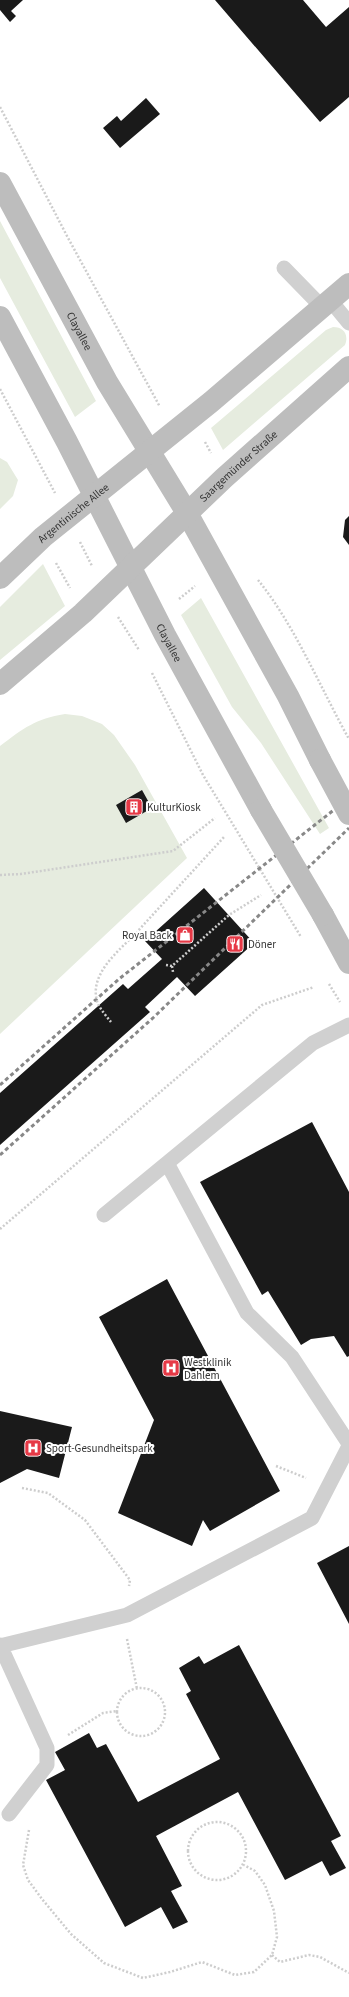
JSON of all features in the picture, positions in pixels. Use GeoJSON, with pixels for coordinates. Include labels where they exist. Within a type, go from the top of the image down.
{"type":"FeatureCollection","features":[{"type":"Feature","properties":{"kind":"main road","name":"Clayallee"},"geometry":{"type":"LineString","coordinates":[[0,183],[107,382],[187,513],[288,696],[349,814]]}},
{"type":"Feature","properties":{"kind":"main road"},"geometry":{"type":"LineString","coordinates":[[150,451],[211,402],[349,284]]}},
{"type":"Feature","properties":{"kind":"main road","name":"Clayallee"},"geometry":{"type":"LineString","coordinates":[[0,317],[94,495],[130,568],[261,810],[349,963]]}},
{"type":"Feature","properties":{"kind":"main road","name":"Saargemünder Straße"},"geometry":{"type":"LineString","coordinates":[[130,568],[228,474],[349,367]]}},
{"type":"Feature","properties":{"kind":"main road","name":"Argentinische Allee"},"geometry":{"type":"LineString","coordinates":[[0,578],[43,537],[150,451]]}},
{"type":"Feature","properties":{"kind":"main road"},"geometry":{"type":"LineString","coordinates":[[0,684],[64,631],[130,568]]}},
{"type":"Feature","properties":{"kind":"lane"},"geometry":{"type":"LineString","coordinates":[[284,268],[349,323]]}},
{"type":"Feature","properties":{"kind":"lane"},"geometry":{"type":"LineString","coordinates":[[104,1215],[313,1044],[349,1025]]}},
{"type":"Feature","properties":{"kind":"lane"},"geometry":{"type":"LineString","coordinates":[[10,1814],[47,1765],[47,1748],[0,1645],[127,1615],[312,1518],[349,1445],[292,1357],[247,1313],[167,1163]]}},
{"type":"Feature","properties":{"kind":"path"},"geometry":{"type":"LineString","coordinates":[[0,107],[67,236],[140,370]]}},
{"type":"Feature","properties":{"kind":"path"},"geometry":{"type":"LineString","coordinates":[[0,389],[68,517],[117,615],[139,650]]}},
{"type":"Feature","properties":{"kind":"path"},"geometry":{"type":"LineString","coordinates":[[202,436],[213,457]]}},
{"type":"Feature","properties":{"kind":"path"},"geometry":{"type":"LineString","coordinates":[[55,561],[72,592]]}},
{"type":"Feature","properties":{"kind":"path"},"geometry":{"type":"LineString","coordinates":[[257,579],[266,590],[290,629],[348,738]]}},
{"type":"Feature","properties":{"kind":"path"},"geometry":{"type":"LineString","coordinates":[[177,600],[198,583]]}},
{"type":"Feature","properties":{"kind":"path"},"geometry":{"type":"LineString","coordinates":[[0,875],[21,874],[173,851],[215,818]]}},
{"type":"Feature","properties":{"kind":"path"},"geometry":{"type":"LineString","coordinates":[[111,1022],[98,1004],[96,986],[104,966],[225,836]]}},
{"type":"Feature","properties":{"kind":"path"},"geometry":{"type":"LineString","coordinates":[[172,966],[229,915],[261,895]]}},
{"type":"Feature","properties":{"kind":"path"},"geometry":{"type":"LineString","coordinates":[[166,965],[172,966]]}},
{"type":"Feature","properties":{"kind":"path"},"geometry":{"type":"LineString","coordinates":[[172,966],[173,972]]}},
{"type":"Feature","properties":{"kind":"path"},"geometry":{"type":"LineString","coordinates":[[327,980],[342,1006]]}},
{"type":"Feature","properties":{"kind":"path"},"geometry":{"type":"LineString","coordinates":[[0,1229],[262,1005],[314,987]]}},
{"type":"Feature","properties":{"kind":"path"},"geometry":{"type":"LineString","coordinates":[[276,1466],[311,1480]]}},
{"type":"Feature","properties":{"kind":"path"},"geometry":{"type":"LineString","coordinates":[[22,1488],[48,1493],[85,1520],[130,1580],[128,1592]]}},
{"type":"Feature","properties":{"kind":"path"},"geometry":{"type":"LineString","coordinates":[[127,1636],[137,1688]]}},
{"type":"Feature","properties":{"kind":"path"},"geometry":{"type":"LineString","coordinates":[[137,1688],[148,1689],[157,1694],[164,1703],[165,1713],[163,1724],[156,1732],[146,1736],[135,1736],[126,1731],[119,1722],[117,1711],[120,1701],[127,1693],[137,1688]]}},
{"type":"Feature","properties":{"kind":"path"},"geometry":{"type":"LineString","coordinates":[[47,1748],[103,1712],[117,1711]]}},
{"type":"Feature","properties":{"kind":"path"},"geometry":{"type":"LineString","coordinates":[[220,1822],[231,1825],[240,1832],[245,1842],[247,1854],[244,1865],[236,1874],[226,1880],[215,1881],[204,1878],[194,1871],[189,1861],[188,1849],[191,1838],[198,1829],[208,1823],[220,1822]]}},
{"type":"Feature","properties":{"kind":"path"},"geometry":{"type":"LineString","coordinates":[[29,1829],[23,1865],[28,1880],[71,1934],[104,1963],[143,1978],[170,1972],[202,1962],[235,1975],[254,1972],[272,1955],[277,1937],[274,1911],[266,1885],[256,1871],[244,1865]]}},
{"type":"Feature","properties":{"kind":"path"},"geometry":{"type":"LineString","coordinates":[[272,1955],[280,1962],[309,1955],[320,1957],[349,1973]]}},
{"type":"Feature","properties":{"kind":"shaded area"},"geometry":{"type":"Polygon","coordinates":[[[0,221],[96,401],[75,417],[0,278],[0,221]]]}},
{"type":"Feature","properties":{"kind":"shaded area"},"geometry":{"type":"Polygon","coordinates":[[[333,327],[340,328],[345,332],[345,345],[223,450],[211,428],[326,330],[333,327]]]}},
{"type":"Feature","properties":{"kind":"shaded area"},"geometry":{"type":"Polygon","coordinates":[[[0,458],[7,462],[18,480],[13,496],[0,509],[0,458]]]}},
{"type":"Feature","properties":{"kind":"shaded area"},"geometry":{"type":"Polygon","coordinates":[[[43,564],[65,606],[0,660],[0,607],[43,564]]]}},
{"type":"Feature","properties":{"kind":"shaded area"},"geometry":{"type":"Polygon","coordinates":[[[201,598],[329,828],[320,834],[261,743],[232,707],[181,615],[201,598]]]}},
{"type":"Feature","properties":{"kind":"shaded area"},"geometry":{"type":"Polygon","coordinates":[[[65,714],[82,716],[102,724],[114,735],[135,765],[187,858],[0,1034],[0,746],[30,725],[65,714]]]}},
{"type":"Feature","properties":{"kind":"building"},"geometry":{"type":"Polygon","coordinates":[[[0,0],[23,0],[11,11],[16,16],[10,22],[0,10],[0,0]]]}},
{"type":"Feature","properties":{"kind":"building"},"geometry":{"type":"Polygon","coordinates":[[[215,0],[303,0],[326,27],[349,7],[349,97],[320,122],[215,0]]]}},
{"type":"Feature","properties":{"kind":"building"},"geometry":{"type":"Polygon","coordinates":[[[146,98],[160,114],[120,148],[103,128],[117,116],[121,121],[146,98]]]}},
{"type":"Feature","properties":{"kind":"building"},"geometry":{"type":"Polygon","coordinates":[[[349,516],[349,545],[343,537],[345,520],[349,516]]]}},
{"type":"Feature","properties":{"kind":"building","name":"KulturKiosk"},"geometry":{"type":"Polygon","coordinates":[[[142,790],[152,808],[126,823],[116,805],[142,790]]]}},
{"type":"Feature","properties":{"kind":"building"},"geometry":{"type":"Polygon","coordinates":[[[204,888],[254,943],[195,996],[177,977],[145,1007],[150,1012],[0,1145],[0,1093],[123,984],[128,989],[162,959],[145,941],[204,888]]]}},
{"type":"Feature","properties":{"kind":"building"},"geometry":{"type":"Polygon","coordinates":[[[312,1122],[349,1192],[349,1356],[347,1357],[334,1336],[311,1339],[301,1345],[268,1291],[262,1295],[200,1182],[312,1122]]]}},
{"type":"Feature","properties":{"kind":"building","name":"Westklinik Dahlem"},"geometry":{"type":"Polygon","coordinates":[[[167,1279],[280,1491],[210,1531],[203,1520],[192,1546],[118,1513],[154,1420],[99,1317],[167,1279]]]}},
{"type":"Feature","properties":{"kind":"building","name":"Sport-Gesundheitspark"},"geometry":{"type":"Polygon","coordinates":[[[0,1411],[72,1427],[59,1478],[27,1469],[0,1483],[0,1411]]]}},
{"type":"Feature","properties":{"kind":"building"},"geometry":{"type":"Polygon","coordinates":[[[349,1546],[349,1624],[317,1563],[349,1546]]]}},
{"type":"Feature","properties":{"kind":"building"},"geometry":{"type":"Polygon","coordinates":[[[239,1645],[341,1836],[331,1841],[346,1868],[330,1876],[322,1861],[285,1880],[238,1792],[156,1836],[182,1886],[171,1891],[188,1922],[173,1929],[161,1907],[125,1927],[46,1780],[65,1770],[55,1752],[89,1733],[97,1748],[106,1744],[138,1802],[220,1759],[186,1694],[191,1691],[179,1668],[199,1656],[204,1664],[239,1645]]]}},
{"type":"Feature","properties":{"kind":"railway"},"geometry":{"type":"LineString","coordinates":[[0,1085],[119,979],[349,798]]}},
{"type":"Feature","properties":{"kind":"railway"},"geometry":{"type":"LineString","coordinates":[[0,1155],[154,1017],[349,828]]}},
{"type":"Feature","properties":{"kind":"place","name":"KulturKiosk"},"geometry":{"type":"Point","coordinates":[134,807]}},
{"type":"Feature","properties":{"kind":"place","name":"Royal Back"},"geometry":{"type":"Point","coordinates":[185,935]}},
{"type":"Feature","properties":{"kind":"place","name":"Döner"},"geometry":{"type":"Point","coordinates":[235,944]}},
{"type":"Feature","properties":{"kind":"place","name":"Westklinik Dahlem"},"geometry":{"type":"Point","coordinates":[171,1368]}},
{"type":"Feature","properties":{"kind":"place","name":"Sport-Gesundheitspark"},"geometry":{"type":"Point","coordinates":[33,1448]}}]}
